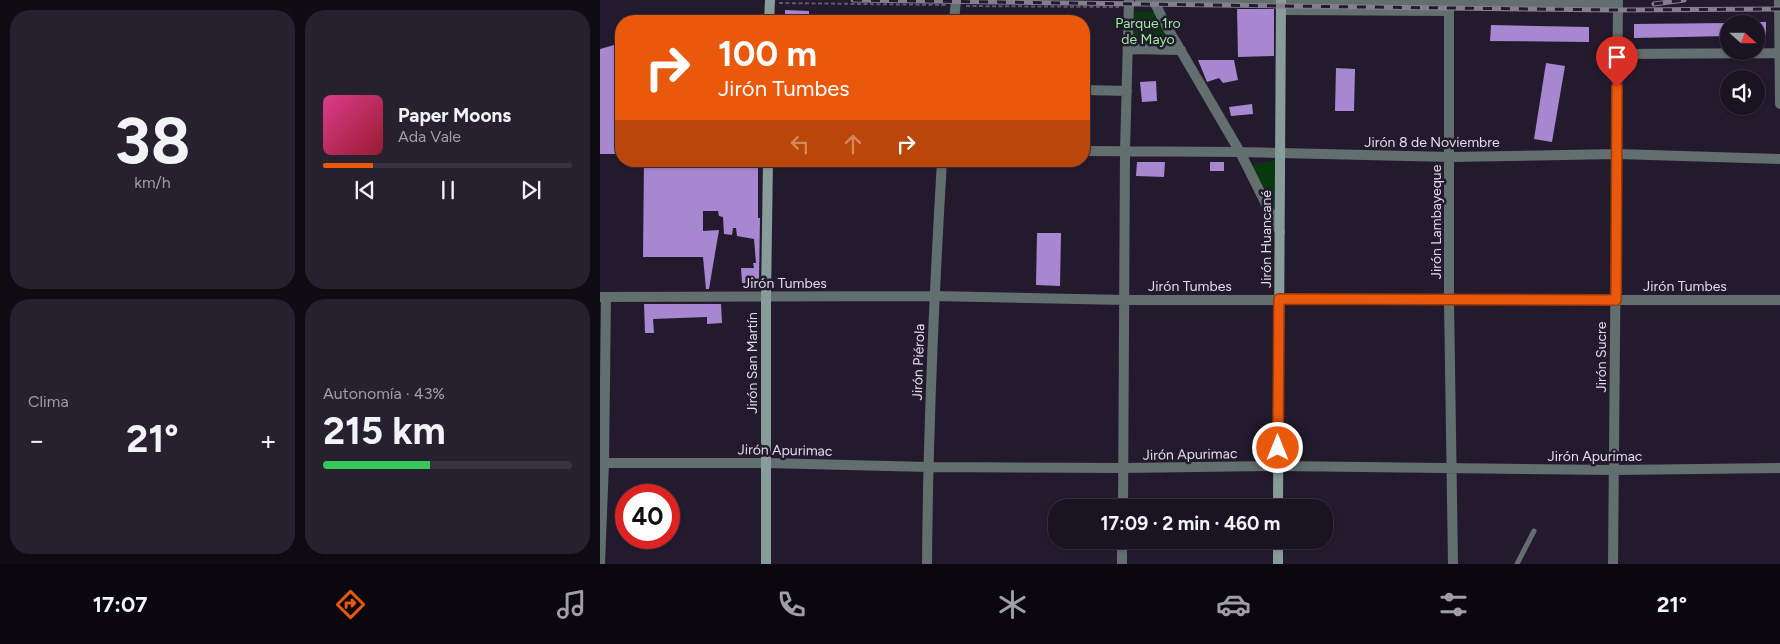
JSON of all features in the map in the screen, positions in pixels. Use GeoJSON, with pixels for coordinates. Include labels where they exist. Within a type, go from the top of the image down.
{"type":"FeatureCollection","features":[{"type":"Feature","properties":{"kind":"street"},"geometry":{"type":"LineString","coordinates":[[769,15],[770,0]]}},
{"type":"Feature","properties":{"kind":"street"},"geometry":{"type":"LineString","coordinates":[[955,15],[956,0]]}},
{"type":"Feature","properties":{"kind":"street"},"geometry":{"type":"LineString","coordinates":[[1122,499],[1125,151],[1129,0]]}},
{"type":"Feature","properties":{"kind":"street"},"geometry":{"type":"LineString","coordinates":[[1140,0],[1281,4],[1449,5],[1618,2]]}},
{"type":"Feature","properties":{"kind":"street"},"geometry":{"type":"LineString","coordinates":[[1779,0],[1780,104]]}},
{"type":"Feature","properties":{"kind":"street"},"geometry":{"type":"LineString","coordinates":[[1152,1],[1240,152],[1280,232]]}},
{"type":"Feature","properties":{"kind":"street","name":"Jirón Sucre"},"geometry":{"type":"LineString","coordinates":[[1613,564],[1618,2]]}},
{"type":"Feature","properties":{"kind":"street","name":"Jirón Huancané"},"geometry":{"type":"LineString","coordinates":[[1278,499],[1281,4]]}},
{"type":"Feature","properties":{"kind":"street","name":"Jirón Lambayeque"},"geometry":{"type":"LineString","coordinates":[[1449,5],[1452,564]]}},
{"type":"Feature","properties":{"kind":"street"},"geometry":{"type":"LineString","coordinates":[[1129,48],[1181,50]]}},
{"type":"Feature","properties":{"kind":"street"},"geometry":{"type":"LineString","coordinates":[[1618,54],[1779,53]]}},
{"type":"Feature","properties":{"kind":"street"},"geometry":{"type":"LineString","coordinates":[[1090,90],[1128,91]]}},
{"type":"Feature","properties":{"kind":"street","name":"Jirón 8 de Noviembre"},"geometry":{"type":"LineString","coordinates":[[1090,151],[1450,157],[1617,154],[1780,159]]}},
{"type":"Feature","properties":{"kind":"street","name":"Jirón San Martín"},"geometry":{"type":"LineString","coordinates":[[766,564],[768,167]]}},
{"type":"Feature","properties":{"kind":"street","name":"Jirón Piérola"},"geometry":{"type":"LineString","coordinates":[[926,564],[934,296],[942,167]]}},
{"type":"Feature","properties":{"kind":"street","name":"Jirón Tumbes"},"geometry":{"type":"LineString","coordinates":[[603,297],[934,296],[1125,300],[1780,300]]}},
{"type":"Feature","properties":{"kind":"street"},"geometry":{"type":"LineString","coordinates":[[600,564],[603,297]]}},
{"type":"Feature","properties":{"kind":"street","name":"Jirón Apurimac"},"geometry":{"type":"LineString","coordinates":[[602,463],[767,463],[928,467],[1123,468],[1278,466],[1614,470],[1780,468]]}},
{"type":"Feature","properties":{"kind":"street"},"geometry":{"type":"LineString","coordinates":[[1122,549],[1122,564]]}},
{"type":"Feature","properties":{"kind":"street"},"geometry":{"type":"LineString","coordinates":[[1278,549],[1278,564]]}},
{"type":"Feature","properties":{"kind":"lane"},"geometry":{"type":"LineString","coordinates":[[1517,564],[1534,531]]}},
{"type":"Feature","properties":{"kind":"green space","name":"Parque 1ro de Mayo"},"geometry":{"type":"Polygon","coordinates":[[[1131,12],[1157,12],[1177,48],[1131,47],[1131,12]]]}},
{"type":"Feature","properties":{"kind":"green space"},"geometry":{"type":"Polygon","coordinates":[[[1275,160],[1275,209],[1251,165],[1275,160]]]}},
{"type":"Feature","properties":{"kind":"building"},"geometry":{"type":"Polygon","coordinates":[[[1237,9],[1274,9],[1274,56],[1238,57],[1237,9]]]}},
{"type":"Feature","properties":{"kind":"building"},"geometry":{"type":"Polygon","coordinates":[[[785,10],[809,11],[809,15],[785,15],[785,10]]]}},
{"type":"Feature","properties":{"kind":"building"},"geometry":{"type":"Polygon","coordinates":[[[1720,23],[1720,36],[1634,38],[1634,24],[1720,23]]]}},
{"type":"Feature","properties":{"kind":"building"},"geometry":{"type":"Polygon","coordinates":[[[1491,25],[1589,27],[1589,42],[1490,41],[1491,25]]]}},
{"type":"Feature","properties":{"kind":"building"},"geometry":{"type":"Polygon","coordinates":[[[615,45],[615,154],[600,154],[600,49],[615,45]]]}},
{"type":"Feature","properties":{"kind":"building"},"geometry":{"type":"Polygon","coordinates":[[[1198,60],[1234,60],[1238,80],[1223,83],[1219,78],[1207,82],[1198,60]]]}},
{"type":"Feature","properties":{"kind":"building"},"geometry":{"type":"Polygon","coordinates":[[[1546,63],[1565,66],[1552,142],[1534,139],[1546,63]]]}},
{"type":"Feature","properties":{"kind":"building"},"geometry":{"type":"Polygon","coordinates":[[[1336,68],[1355,69],[1354,111],[1335,111],[1336,68]]]}},
{"type":"Feature","properties":{"kind":"building"},"geometry":{"type":"Polygon","coordinates":[[[1156,81],[1157,101],[1142,102],[1140,82],[1156,81]]]}},
{"type":"Feature","properties":{"kind":"building"},"geometry":{"type":"Polygon","coordinates":[[[1252,104],[1253,114],[1231,116],[1229,107],[1252,104]]]}},
{"type":"Feature","properties":{"kind":"building"},"geometry":{"type":"Polygon","coordinates":[[[1137,162],[1165,162],[1164,177],[1136,176],[1137,162]]]}},
{"type":"Feature","properties":{"kind":"building"},"geometry":{"type":"Polygon","coordinates":[[[1210,162],[1224,162],[1224,171],[1210,171],[1210,162]]]}},
{"type":"Feature","properties":{"kind":"building"},"geometry":{"type":"Polygon","coordinates":[[[644,167],[758,167],[758,218],[760,218],[758,289],[755,289],[755,285],[742,283],[741,268],[754,268],[753,263],[756,263],[754,239],[737,236],[736,228],[733,228],[732,235],[724,234],[723,217],[719,216],[718,211],[703,211],[703,231],[719,230],[709,289],[706,289],[703,257],[643,257],[644,167]]]}},
{"type":"Feature","properties":{"kind":"building"},"geometry":{"type":"Polygon","coordinates":[[[1037,233],[1061,233],[1060,286],[1036,285],[1037,233]]]}},
{"type":"Feature","properties":{"kind":"building"},"geometry":{"type":"Polygon","coordinates":[[[644,304],[721,304],[722,323],[707,324],[707,317],[653,319],[654,333],[645,333],[644,304]]]}},
{"type":"Feature","properties":{"kind":"railway"},"geometry":{"type":"LineString","coordinates":[[853,0],[1618,10],[1780,9]]}},
{"type":"Feature","properties":{"kind":"railway"},"geometry":{"type":"LineString","coordinates":[[1654,4],[1684,0]]}},
{"type":"Feature","properties":{"kind":"route"},"geometry":{"type":"LineString","coordinates":[[1278,448],[1279,299],[1616,300],[1617,87]]}}]}
